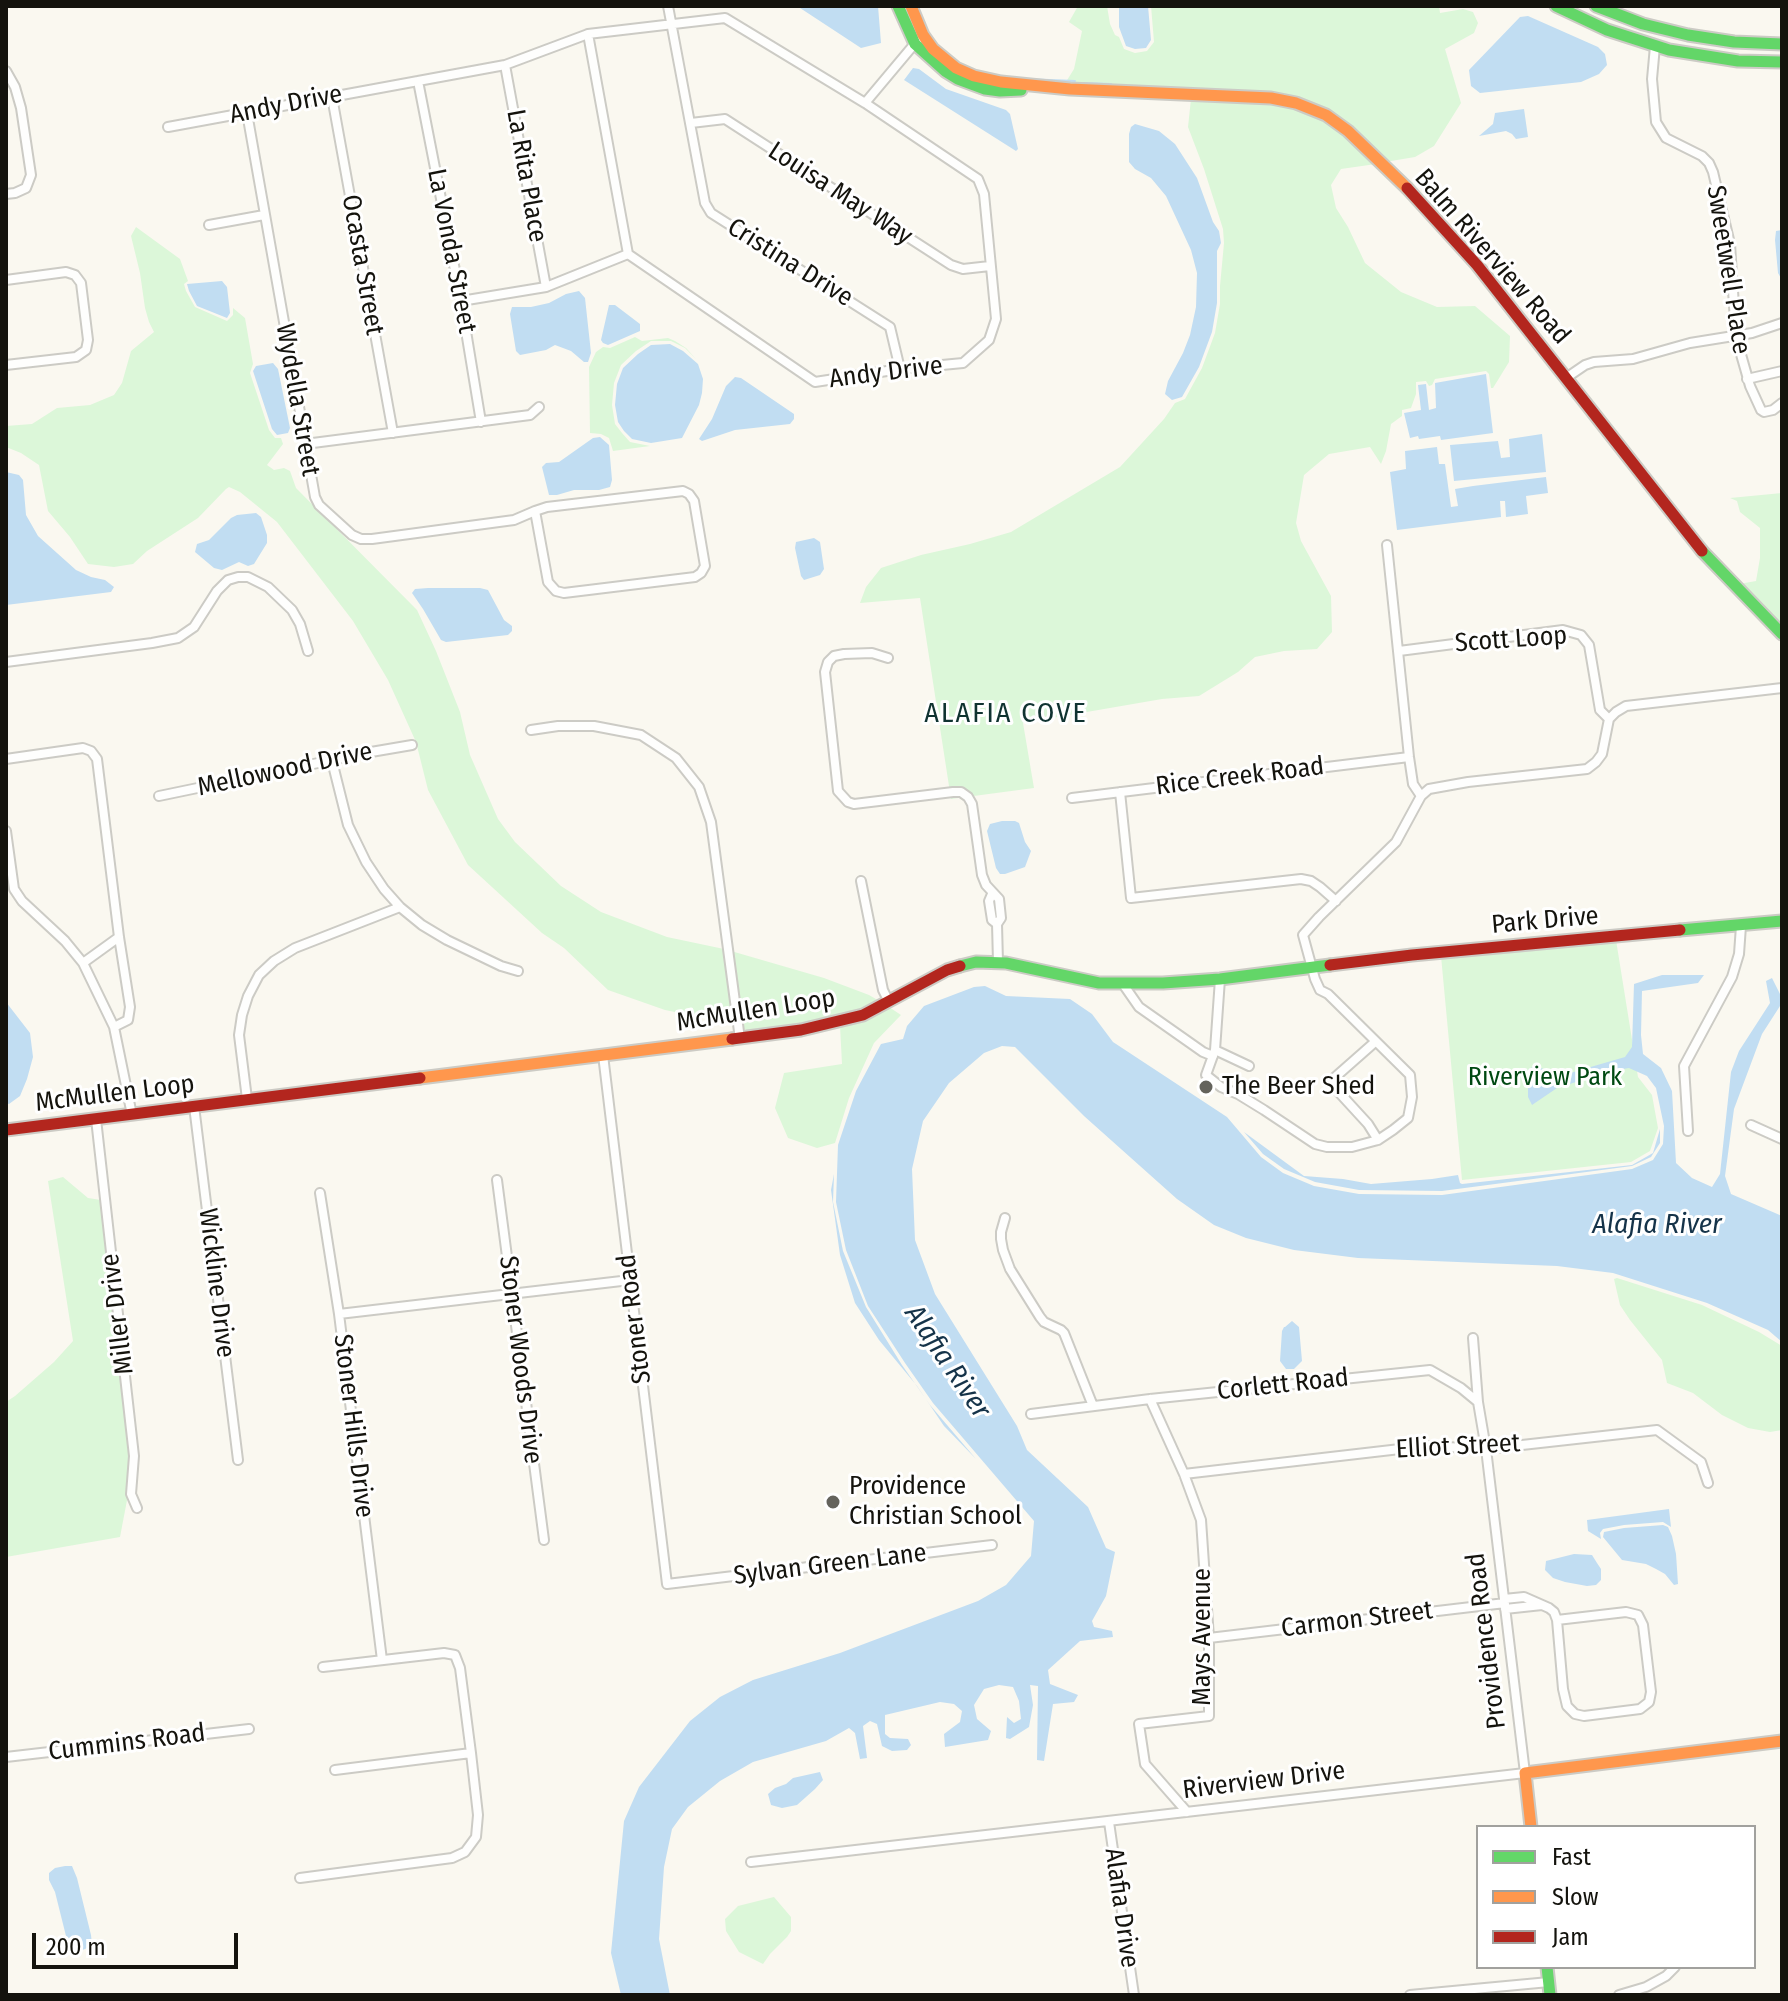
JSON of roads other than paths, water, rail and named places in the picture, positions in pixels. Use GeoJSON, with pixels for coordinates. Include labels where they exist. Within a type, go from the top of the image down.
{"type":"FeatureCollection","features":[{"type":"Feature","properties":{"kind":"street","name":"Cristina Drive"},"geometry":{"type":"LineString","coordinates":[[668,6],[705,203],[711,213],[890,327],[900,369]]}},
{"type":"Feature","properties":{"kind":"street","name":"Balm Riverview Road"},"geometry":{"type":"LineString","coordinates":[[898,6],[945,71],[985,89],[1070,89],[1280,100],[1326,115],[1348,131],[1424,205],[1477,265],[1711,562],[1782,634]]}},
{"type":"Feature","properties":{"kind":"street","name":"Balm Riverview Road"},"geometry":{"type":"LineString","coordinates":[[911,6],[919,39]]}},
{"type":"Feature","properties":{"kind":"street"},"geometry":{"type":"LineString","coordinates":[[1556,6],[1607,30],[1655,46],[1713,58],[1782,62]]}},
{"type":"Feature","properties":{"kind":"street"},"geometry":{"type":"LineString","coordinates":[[1596,6],[1643,24],[1688,35],[1734,42],[1782,44]]}},
{"type":"Feature","properties":{"kind":"street","name":"Andy Drive"},"geometry":{"type":"LineString","coordinates":[[168,127],[505,65],[588,34],[725,18],[865,103],[978,179],[984,194],[996,319],[989,340],[963,363],[815,382],[628,254]]}},
{"type":"Feature","properties":{"kind":"street"},"geometry":{"type":"LineString","coordinates":[[461,301],[546,287],[628,254],[588,34]]}},
{"type":"Feature","properties":{"kind":"street"},"geometry":{"type":"LineString","coordinates":[[865,103],[919,39]]}},
{"type":"Feature","properties":{"kind":"street","name":"Sweetwell Place"},"geometry":{"type":"LineString","coordinates":[[1655,46],[1652,79],[1656,122],[1666,138],[1702,156],[1713,172],[1730,244],[1736,337],[1747,379],[1761,410],[1773,410],[1782,403]]}},
{"type":"Feature","properties":{"kind":"street","name":"La Rita Place"},"geometry":{"type":"LineString","coordinates":[[505,65],[546,287]]}},
{"type":"Feature","properties":{"kind":"street"},"geometry":{"type":"LineString","coordinates":[[6,71],[21,108],[31,175],[26,188],[6,194]]}},
{"type":"Feature","properties":{"kind":"street","name":"La Vonda Street"},"geometry":{"type":"LineString","coordinates":[[418,81],[481,422]]}},
{"type":"Feature","properties":{"kind":"street","name":"Ocasta Street"},"geometry":{"type":"LineString","coordinates":[[332,97],[393,433]]}},
{"type":"Feature","properties":{"kind":"street","name":"Wydella Street"},"geometry":{"type":"LineString","coordinates":[[247,113],[305,444],[319,505],[352,535],[372,539],[514,520],[535,511],[547,507],[683,491],[694,501],[705,566],[695,577],[564,593],[556,591],[548,582],[535,511]]}},
{"type":"Feature","properties":{"kind":"street","name":"Louisa May Way"},"geometry":{"type":"LineString","coordinates":[[691,123],[725,119],[951,265],[963,269],[990,266]]}},
{"type":"Feature","properties":{"kind":"street"},"geometry":{"type":"LineString","coordinates":[[209,225],[264,215]]}},
{"type":"Feature","properties":{"kind":"street"},"geometry":{"type":"LineString","coordinates":[[6,280],[66,272],[75,275],[81,283],[88,340],[86,350],[76,357],[6,365]]}},
{"type":"Feature","properties":{"kind":"street"},"geometry":{"type":"LineString","coordinates":[[1566,378],[1594,362],[1633,359],[1690,343],[1763,331],[1782,323]]}},
{"type":"Feature","properties":{"kind":"street","name":"Sweetwell Place"},"geometry":{"type":"LineString","coordinates":[[1747,379],[1782,371]]}},
{"type":"Feature","properties":{"kind":"street"},"geometry":{"type":"LineString","coordinates":[[305,444],[530,415],[539,407]]}},
{"type":"Feature","properties":{"kind":"street"},"geometry":{"type":"LineString","coordinates":[[1387,545],[1409,757],[1413,784],[1421,796]]}},
{"type":"Feature","properties":{"kind":"street"},"geometry":{"type":"LineString","coordinates":[[6,662],[178,638],[194,627],[217,591],[228,580],[238,577],[248,577],[268,587],[292,610],[308,651]]}},
{"type":"Feature","properties":{"kind":"street","name":"Scott Loop"},"geometry":{"type":"LineString","coordinates":[[1399,651],[1563,630],[1581,635],[1589,645],[1600,710],[1609,719]]}},
{"type":"Feature","properties":{"kind":"street"},"geometry":{"type":"LineString","coordinates":[[888,658],[872,653],[844,654],[834,656],[828,662],[825,672],[838,791],[854,804],[953,792],[961,792],[968,797],[972,804],[982,875],[992,894],[999,899],[995,910],[1001,918],[997,924],[998,962]]}},
{"type":"Feature","properties":{"kind":"street"},"geometry":{"type":"LineString","coordinates":[[1220,979],[1214,1053],[1206,1075],[1315,1144],[1352,1147],[1378,1140],[1408,1118],[1412,1097],[1410,1075],[1328,994],[1320,990],[1303,935],[1396,842],[1421,796],[1429,789],[1468,782],[1587,769],[1602,754],[1609,719],[1626,706],[1782,688]]}},
{"type":"Feature","properties":{"kind":"street"},"geometry":{"type":"LineString","coordinates":[[531,730],[594,726],[641,735],[676,758],[699,787],[711,822],[740,1039]]}},
{"type":"Feature","properties":{"kind":"street","name":"Mellowood Drive"},"geometry":{"type":"LineString","coordinates":[[159,796],[412,745]]}},
{"type":"Feature","properties":{"kind":"street"},"geometry":{"type":"LineString","coordinates":[[6,759],[83,748],[91,751],[97,759],[130,1007],[128,1020],[114,1027]]}},
{"type":"Feature","properties":{"kind":"street","name":"Rice Creek Road"},"geometry":{"type":"LineString","coordinates":[[1072,798],[1409,757]]}},
{"type":"Feature","properties":{"kind":"street"},"geometry":{"type":"LineString","coordinates":[[332,761],[348,825],[366,862],[384,889],[422,925],[501,966],[518,971]]}},
{"type":"Feature","properties":{"kind":"street"},"geometry":{"type":"LineString","coordinates":[[1120,792],[1131,898],[1301,879],[1311,881],[1336,901]]}},
{"type":"Feature","properties":{"kind":"street"},"geometry":{"type":"LineString","coordinates":[[6,831],[14,889],[83,963],[114,1027],[132,1115]]}},
{"type":"Feature","properties":{"kind":"street"},"geometry":{"type":"LineString","coordinates":[[861,881],[883,990],[889,1002]]}},
{"type":"Feature","properties":{"kind":"street"},"geometry":{"type":"LineString","coordinates":[[247,1099],[239,1035],[248,996],[259,975],[295,948],[400,907]]}},
{"type":"Feature","properties":{"kind":"street","name":"Park Drive"},"geometry":{"type":"LineString","coordinates":[[1312,967],[1782,921]]}},
{"type":"Feature","properties":{"kind":"street"},"geometry":{"type":"LineString","coordinates":[[1688,1131],[1684,1066],[1732,977],[1739,954],[1741,926]]}},
{"type":"Feature","properties":{"kind":"street"},"geometry":{"type":"LineString","coordinates":[[83,963],[119,937]]}},
{"type":"Feature","properties":{"kind":"street","name":"McMullen Loop"},"geometry":{"type":"LineString","coordinates":[[6,1130],[740,1039],[832,1024],[863,1015],[954,968],[976,962],[998,962],[1099,983],[1123,984],[1179,983],[1312,967]]}},
{"type":"Feature","properties":{"kind":"street"},"geometry":{"type":"LineString","coordinates":[[1123,984],[1139,1007],[1203,1052],[1249,1066]]}},
{"type":"Feature","properties":{"kind":"street"},"geometry":{"type":"LineString","coordinates":[[1375,1042],[1332,1082],[1378,1140]]}},
{"type":"Feature","properties":{"kind":"street","name":"Stoner Road"},"geometry":{"type":"LineString","coordinates":[[603,1055],[667,1584]]}},
{"type":"Feature","properties":{"kind":"street","name":"Wickline Drive"},"geometry":{"type":"LineString","coordinates":[[194,1106],[238,1460]]}},
{"type":"Feature","properties":{"kind":"street","name":"Miller Drive"},"geometry":{"type":"LineString","coordinates":[[96,1119],[134,1456],[131,1494],[137,1508]]}},
{"type":"Feature","properties":{"kind":"street"},"geometry":{"type":"LineString","coordinates":[[1751,1125],[1782,1139]]}},
{"type":"Feature","properties":{"kind":"street","name":"Stoner Woods Drive"},"geometry":{"type":"LineString","coordinates":[[497,1180],[544,1540]]}},
{"type":"Feature","properties":{"kind":"street","name":"Stoner Hills Drive"},"geometry":{"type":"LineString","coordinates":[[320,1193],[339,1314],[382,1660]]}},
{"type":"Feature","properties":{"kind":"street"},"geometry":{"type":"LineString","coordinates":[[1005,1218],[1001,1239],[1010,1269],[1044,1322],[1064,1333],[1093,1406]]}},
{"type":"Feature","properties":{"kind":"street"},"geometry":{"type":"LineString","coordinates":[[339,1314],[630,1280]]}},
{"type":"Feature","properties":{"kind":"street"},"geometry":{"type":"LineString","coordinates":[[1473,1338],[1478,1402],[1486,1449]]}},
{"type":"Feature","properties":{"kind":"street","name":"Corlett Road"},"geometry":{"type":"LineString","coordinates":[[1031,1414],[1430,1370],[1478,1402]]}},
{"type":"Feature","properties":{"kind":"street","name":"Mays Avenue"},"geometry":{"type":"LineString","coordinates":[[1150,1399],[1201,1520],[1209,1638],[1209,1716],[1139,1724],[1145,1764],[1187,1812]]}},
{"type":"Feature","properties":{"kind":"street","name":"Elliot Street"},"geometry":{"type":"LineString","coordinates":[[1184,1474],[1426,1446],[1486,1449],[1657,1430],[1701,1462],[1708,1483]]}},
{"type":"Feature","properties":{"kind":"street","name":"Providence Road"},"geometry":{"type":"LineString","coordinates":[[1486,1449],[1531,1825]]}},
{"type":"Feature","properties":{"kind":"street","name":"Sylvan Green Lane"},"geometry":{"type":"LineString","coordinates":[[667,1584],[992,1545]]}},
{"type":"Feature","properties":{"kind":"street","name":"Carmon Street"},"geometry":{"type":"LineString","coordinates":[[1209,1638],[1505,1604],[1543,1605],[1554,1612],[1557,1620]]}},
{"type":"Feature","properties":{"kind":"street"},"geometry":{"type":"LineString","coordinates":[[1626,1612],[1638,1615],[1643,1625],[1651,1692],[1649,1702],[1640,1709],[1584,1716],[1570,1710],[1563,1689],[1557,1620],[1626,1612]]}},
{"type":"Feature","properties":{"kind":"street"},"geometry":{"type":"LineString","coordinates":[[300,1878],[452,1858],[465,1852],[476,1837],[478,1815],[471,1753],[460,1668],[455,1655],[444,1653],[323,1667]]}},
{"type":"Feature","properties":{"kind":"street","name":"Cummins Road"},"geometry":{"type":"LineString","coordinates":[[6,1757],[249,1729]]}},
{"type":"Feature","properties":{"kind":"street","name":"Riverview Drive"},"geometry":{"type":"LineString","coordinates":[[751,1862],[1782,1741]]}},
{"type":"Feature","properties":{"kind":"street"},"geometry":{"type":"LineString","coordinates":[[335,1770],[471,1753]]}},
{"type":"Feature","properties":{"kind":"street","name":"Alafia Drive"},"geometry":{"type":"LineString","coordinates":[[1109,1822],[1134,1995]]}},
{"type":"Feature","properties":{"kind":"street"},"geometry":{"type":"LineString","coordinates":[[1410,1995],[1550,1989],[1547,1969]]}},
{"type":"Feature","properties":{"kind":"street"},"geometry":{"type":"LineString","coordinates":[[1619,1995],[1648,1991],[1673,1969]]}},
{"type":"Feature","properties":{"kind":"water"},"geometry":{"type":"Polygon","coordinates":[[[797,6],[878,6],[881,43],[861,48],[797,6]]]}},
{"type":"Feature","properties":{"kind":"water"},"geometry":{"type":"Polygon","coordinates":[[[1119,6],[1148,6],[1151,40],[1146,48],[1126,46],[1119,27],[1119,6]]]}},
{"type":"Feature","properties":{"kind":"water"},"geometry":{"type":"Polygon","coordinates":[[[1528,16],[1598,47],[1605,54],[1607,65],[1599,74],[1581,82],[1480,93],[1471,86],[1469,70],[1520,17],[1528,16]]]}},
{"type":"Feature","properties":{"kind":"water"},"geometry":{"type":"Polygon","coordinates":[[[913,68],[946,89],[1006,110],[1010,114],[1018,149],[1016,151],[904,80],[913,68]]]}},
{"type":"Feature","properties":{"kind":"water"},"geometry":{"type":"Polygon","coordinates":[[[1524,109],[1528,137],[1516,139],[1506,131],[1479,136],[1493,124],[1495,113],[1524,109]]]}},
{"type":"Feature","properties":{"kind":"water"},"geometry":{"type":"Polygon","coordinates":[[[1135,124],[1159,131],[1175,144],[1197,178],[1221,243],[1217,251],[1217,303],[1212,332],[1199,367],[1182,397],[1172,400],[1165,394],[1190,335],[1196,307],[1197,273],[1191,250],[1166,196],[1151,178],[1129,162],[1129,134],[1135,124]]]}},
{"type":"Feature","properties":{"kind":"water"},"geometry":{"type":"Polygon","coordinates":[[[1782,230],[1782,280],[1778,273],[1775,240],[1776,231],[1782,230]]]}},
{"type":"Feature","properties":{"kind":"water"},"geometry":{"type":"Polygon","coordinates":[[[222,281],[227,287],[230,313],[227,318],[197,306],[187,284],[222,281]]]}},
{"type":"Feature","properties":{"kind":"water"},"geometry":{"type":"Polygon","coordinates":[[[579,291],[585,298],[591,353],[588,362],[555,345],[520,355],[516,351],[510,314],[512,307],[549,303],[579,291]]]}},
{"type":"Feature","properties":{"kind":"water"},"geometry":{"type":"Polygon","coordinates":[[[609,305],[615,305],[640,324],[640,331],[608,345],[603,343],[601,340],[609,305]]]}},
{"type":"Feature","properties":{"kind":"water"},"geometry":{"type":"Polygon","coordinates":[[[670,344],[698,364],[703,379],[699,405],[682,438],[651,443],[632,439],[618,422],[615,405],[617,384],[623,368],[651,345],[670,344]]]}},
{"type":"Feature","properties":{"kind":"water"},"geometry":{"type":"Polygon","coordinates":[[[273,363],[278,369],[290,428],[288,433],[277,435],[272,429],[253,371],[256,366],[273,363]]]}},
{"type":"Feature","properties":{"kind":"water"},"geometry":{"type":"Polygon","coordinates":[[[1486,374],[1493,433],[1441,440],[1440,436],[1410,438],[1404,413],[1421,410],[1418,385],[1426,384],[1429,410],[1436,408],[1435,383],[1486,374]]]}},
{"type":"Feature","properties":{"kind":"water"},"geometry":{"type":"Polygon","coordinates":[[[735,377],[794,414],[794,419],[790,424],[735,430],[702,441],[699,439],[712,419],[726,386],[735,377]]]}},
{"type":"Feature","properties":{"kind":"water"},"geometry":{"type":"Polygon","coordinates":[[[1542,434],[1546,472],[1454,481],[1450,445],[1498,441],[1501,458],[1510,457],[1509,439],[1542,434]]]}},
{"type":"Feature","properties":{"kind":"water"},"geometry":{"type":"Polygon","coordinates":[[[600,437],[609,445],[610,487],[549,495],[542,467],[546,463],[559,462],[593,438],[600,437]]]}},
{"type":"Feature","properties":{"kind":"water"},"geometry":{"type":"Polygon","coordinates":[[[1437,447],[1439,464],[1445,464],[1451,507],[1458,506],[1455,489],[1473,486],[1546,477],[1548,493],[1526,496],[1528,514],[1506,517],[1505,501],[1500,501],[1501,517],[1397,530],[1390,472],[1406,469],[1405,451],[1437,447]]]}},
{"type":"Feature","properties":{"kind":"water"},"geometry":{"type":"Polygon","coordinates":[[[6,472],[19,475],[23,480],[26,515],[38,536],[76,570],[105,580],[114,587],[111,592],[6,605],[6,472]]]}},
{"type":"Feature","properties":{"kind":"water"},"geometry":{"type":"Polygon","coordinates":[[[256,513],[261,517],[267,543],[254,564],[248,566],[239,562],[222,570],[214,568],[195,552],[197,544],[209,540],[231,518],[256,513]]]}},
{"type":"Feature","properties":{"kind":"water"},"geometry":{"type":"Polygon","coordinates":[[[814,538],[820,542],[824,569],[820,575],[804,580],[796,542],[814,538]]]}},
{"type":"Feature","properties":{"kind":"water"},"geometry":{"type":"Polygon","coordinates":[[[415,589],[488,590],[504,620],[512,626],[512,631],[508,635],[441,640],[412,593],[415,589]]]}},
{"type":"Feature","properties":{"kind":"water"},"geometry":{"type":"Polygon","coordinates":[[[1002,821],[1019,823],[1031,851],[1025,867],[1005,874],[1000,874],[996,868],[987,831],[990,824],[1002,821]]]}},
{"type":"Feature","properties":{"kind":"water","name":"Alafia River"},"geometry":{"type":"Polygon","coordinates":[[[1662,975],[1704,975],[1698,983],[1642,991],[1641,1035],[1643,1054],[1661,1068],[1672,1091],[1676,1163],[1692,1178],[1712,1187],[1720,1174],[1731,1072],[1739,1051],[1770,1003],[1766,981],[1772,978],[1780,994],[1780,1006],[1762,1034],[1734,1109],[1725,1176],[1731,1194],[1782,1216],[1782,1342],[1768,1330],[1707,1303],[1613,1273],[1557,1266],[1358,1258],[1294,1250],[1246,1238],[1214,1225],[1177,1199],[1084,1116],[1015,1047],[1002,1046],[984,1053],[949,1083],[923,1121],[912,1169],[915,1240],[935,1294],[1017,1426],[1027,1450],[1088,1507],[1106,1548],[1115,1552],[1106,1596],[1092,1621],[1094,1627],[1112,1631],[1113,1637],[1080,1641],[1048,1670],[1050,1684],[1078,1695],[1074,1702],[1053,1704],[1044,1761],[1037,1760],[1038,1686],[1030,1685],[1033,1705],[1029,1727],[1010,1739],[1006,1738],[1007,1717],[1014,1723],[1021,1719],[1019,1701],[1013,1687],[999,1685],[984,1689],[974,1705],[977,1719],[991,1731],[988,1740],[945,1747],[944,1734],[960,1722],[962,1711],[954,1704],[940,1702],[885,1715],[885,1734],[890,1738],[908,1739],[911,1745],[907,1750],[892,1751],[882,1746],[877,1724],[870,1721],[863,1726],[867,1758],[860,1759],[855,1733],[849,1728],[826,1741],[753,1762],[720,1781],[688,1807],[672,1829],[664,1867],[659,1939],[670,1995],[621,1995],[611,1953],[624,1821],[639,1787],[690,1721],[720,1697],[753,1680],[840,1653],[978,1601],[1006,1585],[1031,1556],[1034,1521],[933,1403],[905,1363],[868,1306],[846,1250],[836,1202],[838,1145],[856,1091],[881,1044],[903,1039],[907,1026],[924,1006],[974,987],[985,986],[1006,996],[1070,999],[1092,1014],[1113,1042],[1227,1117],[1261,1157],[1283,1173],[1314,1186],[1359,1194],[1442,1195],[1632,1169],[1653,1160],[1663,1144],[1664,1126],[1656,1088],[1647,1076],[1629,1068],[1611,1071],[1557,1088],[1532,1105],[1528,1097],[1528,1070],[1534,1066],[1563,1075],[1625,1057],[1632,1047],[1634,984],[1662,975]]]}},
{"type":"Feature","properties":{"kind":"water"},"geometry":{"type":"Polygon","coordinates":[[[6,1002],[30,1033],[33,1057],[20,1096],[9,1104],[6,1103],[6,1002]]]}},
{"type":"Feature","properties":{"kind":"water"},"geometry":{"type":"Polygon","coordinates":[[[1660,1129],[1660,1143],[1651,1157],[1632,1166],[1442,1191],[1359,1190],[1315,1182],[1284,1169],[1263,1154],[1244,1132],[1304,1176],[1371,1184],[1458,1175],[1462,1184],[1632,1165],[1653,1153],[1660,1129]]]}},
{"type":"Feature","properties":{"kind":"water"},"geometry":{"type":"Polygon","coordinates":[[[834,1174],[833,1202],[843,1251],[866,1307],[915,1384],[879,1340],[855,1303],[840,1255],[831,1190],[834,1174]]]}},
{"type":"Feature","properties":{"kind":"water"},"geometry":{"type":"Polygon","coordinates":[[[1292,1321],[1299,1327],[1302,1361],[1294,1369],[1286,1369],[1280,1361],[1282,1331],[1292,1321]]]}},
{"type":"Feature","properties":{"kind":"water"},"geometry":{"type":"Polygon","coordinates":[[[925,1398],[930,1405],[976,1459],[944,1426],[925,1398]]]}},
{"type":"Feature","properties":{"kind":"water"},"geometry":{"type":"Polygon","coordinates":[[[1669,1509],[1671,1527],[1663,1522],[1624,1525],[1603,1529],[1601,1539],[1588,1531],[1587,1520],[1669,1509]]]}},
{"type":"Feature","properties":{"kind":"water"},"geometry":{"type":"Polygon","coordinates":[[[1668,1527],[1676,1554],[1678,1584],[1674,1585],[1665,1574],[1646,1564],[1622,1560],[1603,1537],[1604,1532],[1624,1528],[1668,1527]]]}},
{"type":"Feature","properties":{"kind":"water"},"geometry":{"type":"Polygon","coordinates":[[[1574,1554],[1592,1555],[1601,1569],[1601,1580],[1596,1585],[1565,1582],[1553,1578],[1545,1570],[1546,1561],[1574,1554]]]}},
{"type":"Feature","properties":{"kind":"water"},"geometry":{"type":"Polygon","coordinates":[[[820,1772],[823,1780],[797,1805],[782,1808],[771,1805],[768,1794],[775,1788],[793,1778],[820,1772]]]}},
{"type":"Feature","properties":{"kind":"water"},"geometry":{"type":"Polygon","coordinates":[[[72,1866],[77,1878],[91,1935],[92,1945],[77,1952],[72,1951],[68,1944],[49,1880],[49,1873],[72,1866]]]}},
{"type":"Feature","properties":{"kind":"waterway"},"geometry":{"type":"LineString","coordinates":[[1024,79],[1075,81]]}},
{"type":"Feature","properties":{"kind":"waterway"},"geometry":{"type":"LineString","coordinates":[[1084,83],[1111,84]]}},
{"type":"Feature","properties":{"kind":"place","name":"The Beer Shed"},"geometry":{"type":"Point","coordinates":[1206,1087]}},
{"type":"Feature","properties":{"kind":"place","name":"Providence Christian School"},"geometry":{"type":"Point","coordinates":[833,1502]}},
{"type":"Feature","properties":{"kind":"district","name":"ALAFIA COVE"},"geometry":{"type":"Point","coordinates":[1006,714]}},
{"type":"Feature","properties":{"kind":"park label","name":"Riverview Park"},"geometry":{"type":"Point","coordinates":[1545,1078]}}]}
